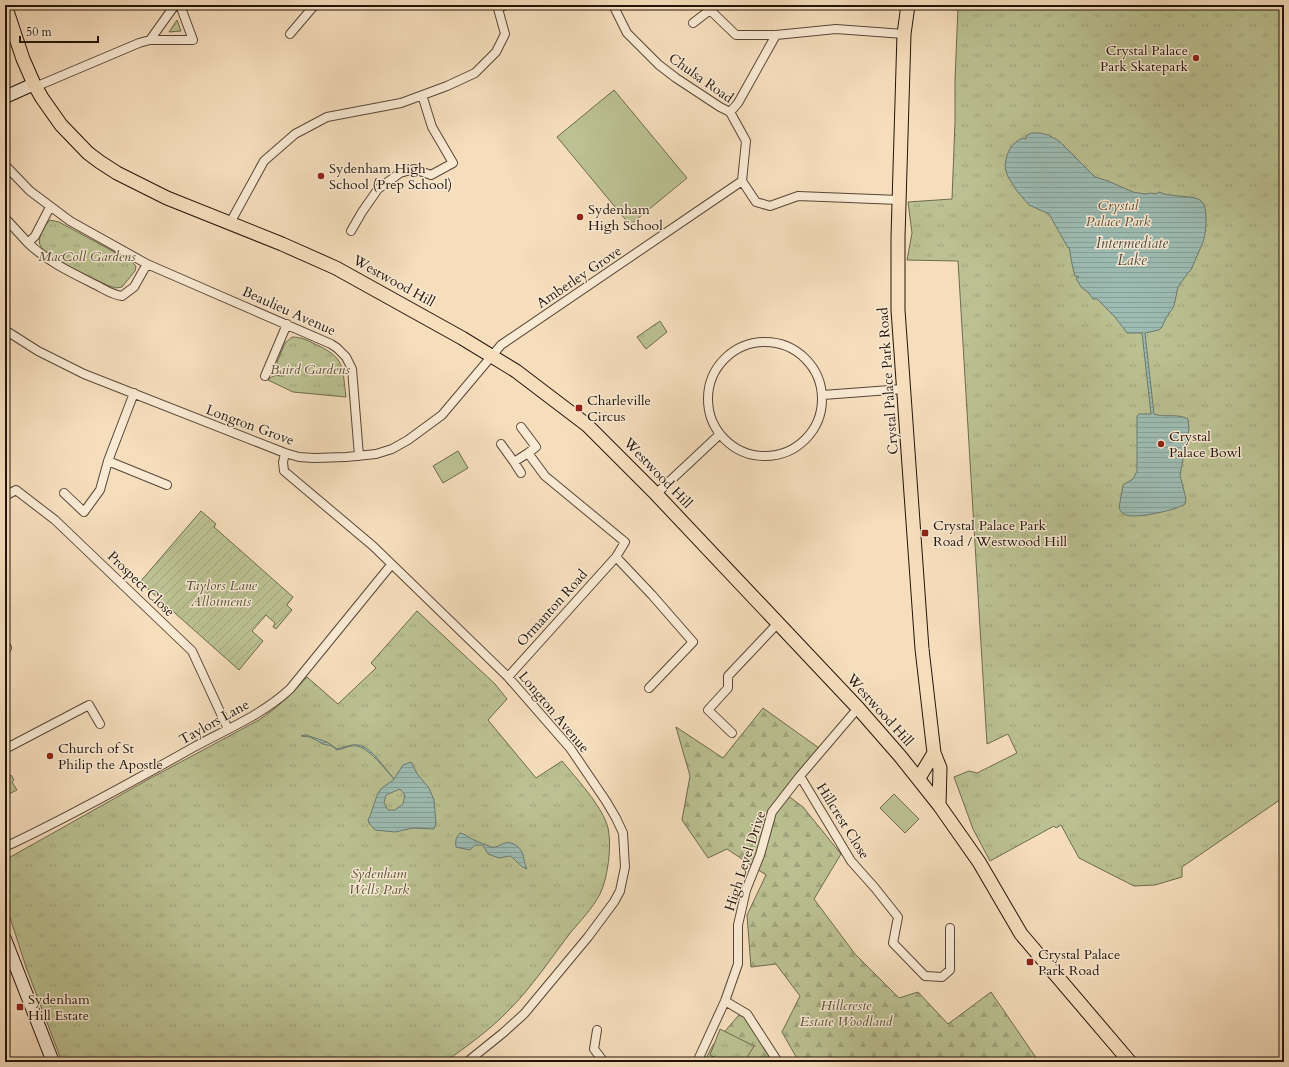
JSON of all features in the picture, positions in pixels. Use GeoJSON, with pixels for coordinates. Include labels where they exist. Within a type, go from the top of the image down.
{"type":"FeatureCollection","features":[{"type":"Feature","properties":{"kind":"main road","name":"Westwood Hill"},"geometry":{"type":"LineString","coordinates":[[5,5],[16,42],[34,86],[61,125],[88,153],[100,162],[117,173],[167,198],[282,244],[336,268],[462,338],[516,371],[587,425],[656,494],[858,708],[919,778],[979,862],[1021,934],[1130,1062]]}},
{"type":"Feature","properties":{"kind":"main road","name":"Crystal Palace Park Road"},"geometry":{"type":"LineString","coordinates":[[908,5],[904,34],[899,200],[898,310],[922,650],[934,753],[940,768],[939,804]]}},
{"type":"Feature","properties":{"kind":"main road"},"geometry":{"type":"LineString","coordinates":[[919,778],[934,753]]}},
{"type":"Feature","properties":{"kind":"main road"},"geometry":{"type":"LineString","coordinates":[[940,768],[945,781],[951,822]]}},
{"type":"Feature","properties":{"kind":"street"},"geometry":{"type":"LineString","coordinates":[[150,40],[175,5]]}},
{"type":"Feature","properties":{"kind":"street"},"geometry":{"type":"LineString","coordinates":[[5,97],[139,43],[150,40],[194,40],[180,5]]}},
{"type":"Feature","properties":{"kind":"street"},"geometry":{"type":"LineString","coordinates":[[290,34],[316,5]]}},
{"type":"Feature","properties":{"kind":"street","name":"Chulsa Road"},"geometry":{"type":"LineString","coordinates":[[613,5],[627,33],[659,65],[720,108],[730,112],[746,142],[742,181]]}},
{"type":"Feature","properties":{"kind":"street"},"geometry":{"type":"LineString","coordinates":[[230,223],[264,161],[295,134],[327,116],[401,103],[447,86],[475,73],[496,52],[505,34],[500,6]]}},
{"type":"Feature","properties":{"kind":"street"},"geometry":{"type":"LineString","coordinates":[[692,23],[708,7],[736,35],[776,35],[836,29],[904,34]]}},
{"type":"Feature","properties":{"kind":"street"},"geometry":{"type":"LineString","coordinates":[[730,112],[738,103],[776,35]]}},
{"type":"Feature","properties":{"kind":"street"},"geometry":{"type":"LineString","coordinates":[[351,231],[378,189],[400,173],[414,169],[431,175],[453,163],[432,128],[422,96]]}},
{"type":"Feature","properties":{"kind":"street","name":"Beaulieu Avenue"},"geometry":{"type":"LineString","coordinates":[[5,165],[30,191],[70,221],[147,264],[287,324],[337,348],[346,357],[352,369],[359,456]]}},
{"type":"Feature","properties":{"kind":"street"},"geometry":{"type":"LineString","coordinates":[[742,181],[756,202],[770,206],[798,196],[899,200]]}},
{"type":"Feature","properties":{"kind":"street","name":"Amberley Grove"},"geometry":{"type":"LineString","coordinates":[[492,356],[501,346],[742,181]]}},
{"type":"Feature","properties":{"kind":"street"},"geometry":{"type":"LineString","coordinates":[[28,243],[35,236],[43,217],[50,207]]}},
{"type":"Feature","properties":{"kind":"street"},"geometry":{"type":"LineString","coordinates":[[6,219],[28,243],[46,258],[64,269],[117,295],[122,296],[134,287],[147,264]]}},
{"type":"Feature","properties":{"kind":"street"},"geometry":{"type":"LineString","coordinates":[[265,376],[287,324]]}},
{"type":"Feature","properties":{"kind":"street","name":"Longton Grove"},"geometry":{"type":"LineString","coordinates":[[5,330],[62,364],[84,374],[227,432],[285,453],[314,458],[376,454],[392,449],[408,440],[442,415],[492,356]]}},
{"type":"Feature","properties":{"kind":"street"},"geometry":{"type":"LineString","coordinates":[[772,342],[786,345],[798,352],[814,369],[820,382],[823,395],[821,415],[816,427],[804,443],[791,451],[778,456],[764,457],[748,454],[730,445],[720,436],[711,419],[707,399],[709,385],[715,370],[732,352],[748,344],[772,342]]}},
{"type":"Feature","properties":{"kind":"street"},"geometry":{"type":"LineString","coordinates":[[823,395],[903,389]]}},
{"type":"Feature","properties":{"kind":"street"},"geometry":{"type":"LineString","coordinates":[[64,493],[84,512],[100,490],[108,461],[134,393]]}},
{"type":"Feature","properties":{"kind":"street"},"geometry":{"type":"LineString","coordinates":[[514,462],[536,447],[521,427]]}},
{"type":"Feature","properties":{"kind":"street"},"geometry":{"type":"LineString","coordinates":[[656,494],[720,436]]}},
{"type":"Feature","properties":{"kind":"street"},"geometry":{"type":"LineString","coordinates":[[501,444],[521,473]]}},
{"type":"Feature","properties":{"kind":"street","name":"Longton Avenue"},"geometry":{"type":"LineString","coordinates":[[285,453],[283,462],[284,471],[373,546],[508,677],[570,748],[606,801],[616,818],[622,833],[625,867],[620,891],[614,902],[588,937],[524,1014],[503,1034],[467,1062]]}},
{"type":"Feature","properties":{"kind":"street","name":"Ormanton Road"},"geometry":{"type":"LineString","coordinates":[[508,677],[616,557],[625,542],[545,476],[528,453]]}},
{"type":"Feature","properties":{"kind":"street"},"geometry":{"type":"LineString","coordinates":[[108,461],[167,485]]}},
{"type":"Feature","properties":{"kind":"street","name":"Prospect Close"},"geometry":{"type":"LineString","coordinates":[[5,496],[16,490],[55,520],[192,651],[228,729]]}},
{"type":"Feature","properties":{"kind":"street"},"geometry":{"type":"LineString","coordinates":[[616,557],[693,642],[649,688]]}},
{"type":"Feature","properties":{"kind":"street","name":"Taylors Lane"},"geometry":{"type":"LineString","coordinates":[[5,847],[44,828],[228,729],[278,700],[290,689],[391,564]]}},
{"type":"Feature","properties":{"kind":"street"},"geometry":{"type":"LineString","coordinates":[[732,733],[708,710],[728,688],[728,676],[778,623]]}},
{"type":"Feature","properties":{"kind":"street"},"geometry":{"type":"LineString","coordinates":[[5,749],[89,705],[100,724]]}},
{"type":"Feature","properties":{"kind":"street","name":"High Level Drive"},"geometry":{"type":"LineString","coordinates":[[697,1062],[725,1001],[738,964],[738,926],[746,890],[760,855],[772,812],[800,776],[858,708]]}},
{"type":"Feature","properties":{"kind":"street","name":"Hillcrest Close"},"geometry":{"type":"LineString","coordinates":[[800,776],[851,861],[898,917],[893,943],[925,976],[942,977],[950,970],[950,928]]}},
{"type":"Feature","properties":{"kind":"street"},"geometry":{"type":"LineString","coordinates":[[5,938],[53,1062]]}},
{"type":"Feature","properties":{"kind":"street"},"geometry":{"type":"LineString","coordinates":[[725,1001],[748,1014],[778,1062]]}},
{"type":"Feature","properties":{"kind":"street"},"geometry":{"type":"LineString","coordinates":[[598,1030],[594,1049],[604,1062]]}},
{"type":"Feature","properties":{"kind":"green space","name":"Crystal Palace Park"},"geometry":{"type":"Polygon","coordinates":[[[916,5],[1284,5],[1284,797],[1182,867],[1182,877],[1155,885],[1134,886],[1079,858],[1061,825],[1056,828],[1054,826],[990,861],[973,829],[954,777],[969,771],[977,773],[1017,753],[1008,734],[987,744],[958,261],[907,260],[912,233],[908,202],[952,199],[955,122],[958,7],[916,5]]]}},
{"type":"Feature","properties":{"kind":"green space"},"geometry":{"type":"Polygon","coordinates":[[[177,20],[181,31],[169,32],[177,20]]]}},
{"type":"Feature","properties":{"kind":"green space"},"geometry":{"type":"Polygon","coordinates":[[[614,90],[687,178],[630,225],[557,137],[614,90]]]}},
{"type":"Feature","properties":{"kind":"green space","name":"MacColl Gardens"},"geometry":{"type":"Polygon","coordinates":[[[50,220],[59,222],[131,261],[136,266],[135,271],[122,287],[116,288],[93,279],[60,261],[44,250],[39,242],[44,228],[50,220]]]}},
{"type":"Feature","properties":{"kind":"green space"},"geometry":{"type":"Polygon","coordinates":[[[660,321],[667,332],[646,349],[637,337],[660,321]]]}},
{"type":"Feature","properties":{"kind":"green space","name":"Baird Gardens"},"geometry":{"type":"Polygon","coordinates":[[[292,337],[301,338],[325,349],[337,359],[341,364],[343,371],[346,397],[293,392],[268,380],[271,377],[283,376],[285,370],[279,367],[277,362],[285,343],[292,337]]]}},
{"type":"Feature","properties":{"kind":"green space"},"geometry":{"type":"Polygon","coordinates":[[[458,451],[468,468],[443,483],[433,466],[458,451]]]}},
{"type":"Feature","properties":{"kind":"green space","name":"Taylors Lane Allotments"},"geometry":{"type":"Polygon","coordinates":[[[201,511],[216,524],[214,527],[293,597],[287,605],[292,610],[276,629],[273,627],[275,623],[266,615],[252,631],[263,641],[239,670],[140,582],[201,511]]]}},
{"type":"Feature","properties":{"kind":"green space","name":"Sydenham Wells Park"},"geometry":{"type":"Polygon","coordinates":[[[417,611],[495,684],[507,699],[488,720],[536,778],[562,761],[595,802],[601,811],[608,828],[610,843],[608,861],[605,879],[600,894],[533,982],[502,1017],[478,1038],[445,1062],[62,1062],[26,967],[5,902],[5,860],[149,779],[259,720],[272,711],[307,677],[338,704],[376,668],[371,663],[417,611]]]}},
{"type":"Feature","properties":{"kind":"green space","name":"Hillcreste Estate Woodland"},"geometry":{"type":"Polygon","coordinates":[[[763,708],[819,748],[783,792],[803,807],[841,854],[814,899],[855,954],[899,998],[918,992],[948,1024],[991,992],[1039,1062],[799,1062],[782,1032],[800,996],[776,964],[751,967],[747,915],[766,875],[727,849],[708,858],[682,820],[690,776],[676,727],[723,758],[763,708]]]}},
{"type":"Feature","properties":{"kind":"green space"},"geometry":{"type":"Polygon","coordinates":[[[5,768],[14,780],[12,782],[17,790],[5,796],[5,768]]]}},
{"type":"Feature","properties":{"kind":"green space"},"geometry":{"type":"Polygon","coordinates":[[[894,794],[919,819],[905,833],[880,808],[894,794]]]}},
{"type":"Feature","properties":{"kind":"green space"},"geometry":{"type":"Polygon","coordinates":[[[745,1008],[774,1060],[772,1062],[704,1062],[713,1045],[745,1008]]]}},
{"type":"Feature","properties":{"kind":"green space"},"geometry":{"type":"Polygon","coordinates":[[[720,1029],[754,1046],[744,1062],[723,1062],[710,1055],[720,1029]]]}},
{"type":"Feature","properties":{"kind":"water","name":"Intermediate Lake"},"geometry":{"type":"Polygon","coordinates":[[[1031,133],[1048,135],[1059,141],[1095,177],[1133,192],[1156,194],[1159,192],[1168,195],[1198,199],[1204,206],[1206,212],[1206,225],[1204,238],[1191,270],[1178,287],[1174,306],[1162,327],[1159,330],[1145,333],[1154,414],[1162,416],[1180,416],[1188,419],[1189,429],[1180,475],[1186,499],[1185,504],[1174,509],[1131,516],[1125,515],[1119,508],[1123,485],[1133,479],[1137,471],[1137,416],[1139,414],[1151,414],[1142,333],[1127,333],[1115,317],[1097,299],[1093,299],[1087,291],[1081,287],[1076,278],[1079,277],[1075,276],[1069,247],[1068,248],[1049,214],[1029,205],[1017,191],[1007,175],[1005,166],[1007,155],[1011,147],[1017,141],[1023,138],[1026,139],[1026,136],[1031,133]]]}},
{"type":"Feature","properties":{"kind":"water"},"geometry":{"type":"Polygon","coordinates":[[[306,735],[327,742],[337,749],[353,745],[363,746],[373,754],[394,779],[371,754],[360,747],[351,746],[337,750],[332,746],[323,744],[310,737],[301,736],[306,735]]]}},
{"type":"Feature","properties":{"kind":"water"},"geometry":{"type":"Polygon","coordinates":[[[411,762],[418,775],[429,788],[434,800],[436,823],[434,829],[413,828],[395,832],[375,830],[369,823],[368,820],[379,792],[394,779],[403,765],[411,762]],[[400,789],[386,795],[384,803],[388,810],[395,810],[403,804],[405,795],[400,789]]]}},
{"type":"Feature","properties":{"kind":"water"},"geometry":{"type":"Polygon","coordinates":[[[460,833],[491,847],[506,843],[517,846],[523,854],[527,869],[510,856],[499,858],[488,854],[483,845],[475,845],[470,850],[456,847],[456,839],[460,833]]]}},
{"type":"Feature","properties":{"kind":"place","name":"Crystal Palace Park Skatepark"},"geometry":{"type":"Point","coordinates":[1196,58]}},
{"type":"Feature","properties":{"kind":"place","name":"Sydenham High School (Prep School)"},"geometry":{"type":"Point","coordinates":[321,176]}},
{"type":"Feature","properties":{"kind":"place","name":"Sydenham High School"},"geometry":{"type":"Point","coordinates":[580,217]}},
{"type":"Feature","properties":{"kind":"place","name":"Charleville Circus"},"geometry":{"type":"Point","coordinates":[579,408]}},
{"type":"Feature","properties":{"kind":"place","name":"Crystal Palace Bowl"},"geometry":{"type":"Point","coordinates":[1161,444]}},
{"type":"Feature","properties":{"kind":"place","name":"Crystal Palace Park Road / Westwood Hill"},"geometry":{"type":"Point","coordinates":[925,533]}},
{"type":"Feature","properties":{"kind":"place","name":"Church of St Philip the Apostle"},"geometry":{"type":"Point","coordinates":[50,756]}},
{"type":"Feature","properties":{"kind":"place","name":"Crystal Palace Park Road"},"geometry":{"type":"Point","coordinates":[1030,962]}},
{"type":"Feature","properties":{"kind":"place","name":"Sydenham Hill Estate"},"geometry":{"type":"Point","coordinates":[20,1007]}}]}
